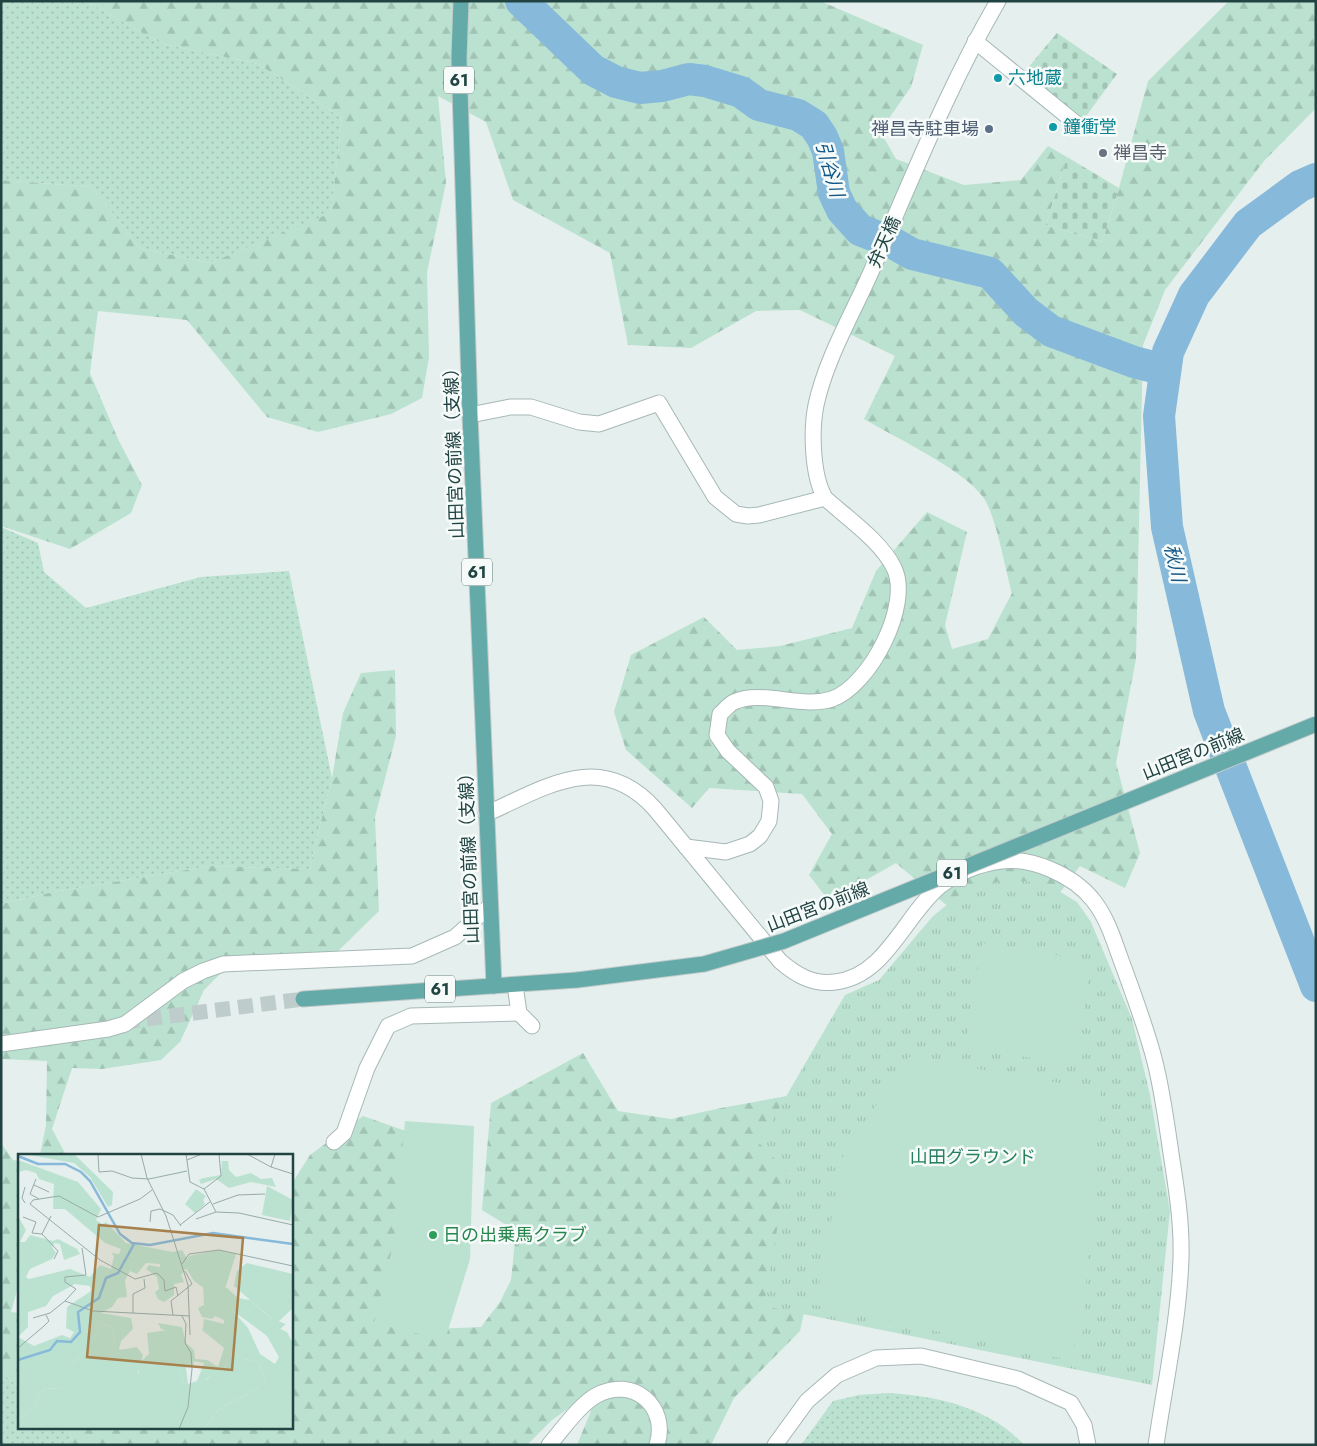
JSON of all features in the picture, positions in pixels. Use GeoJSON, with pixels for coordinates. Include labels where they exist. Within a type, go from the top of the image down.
{"type":"FeatureCollection","features":[{"type":"Feature","properties":{"kind":"main road","name":"山田宮の前線（支線）"},"geometry":{"type":"LineString","coordinates":[[461,1],[459,58],[470,415],[494,986]]}},
{"type":"Feature","properties":{"kind":"main road","name":"山田宮の前線"},"geometry":{"type":"LineString","coordinates":[[303,1000],[577,980],[704,964],[784,942],[1316,724]]}},
{"type":"Feature","properties":{"kind":"street","name":"弁天橋"},"geometry":{"type":"LineString","coordinates":[[826,498],[820,488],[817,475],[813,436],[816,407],[826,375],[918,164],[975,41],[998,1]]}},
{"type":"Feature","properties":{"kind":"street"},"geometry":{"type":"LineString","coordinates":[[975,41],[1078,125]]}},
{"type":"Feature","properties":{"kind":"street"},"geometry":{"type":"LineString","coordinates":[[470,415],[510,407],[531,407],[579,422],[599,424],[659,403],[715,497],[736,514],[759,515],[826,498],[880,549],[893,565],[898,577],[900,592],[881,648],[866,672],[834,698],[802,703],[759,698],[734,702],[720,714],[717,735],[728,751],[766,787],[771,801],[769,821],[760,836],[750,844],[726,852],[686,847]]}},
{"type":"Feature","properties":{"kind":"street"},"geometry":{"type":"LineString","coordinates":[[486,814],[570,778],[600,776],[625,784],[640,794],[780,961],[798,975],[824,982],[853,978],[870,968],[923,904],[941,886],[978,866],[1003,861],[1041,866],[1064,876],[1090,897],[1111,932],[1153,1056],[1162,1095],[1178,1196],[1181,1258],[1179,1285],[1156,1445]]}},
{"type":"Feature","properties":{"kind":"street"},"geometry":{"type":"LineString","coordinates":[[1,1044],[108,1029],[125,1024],[183,981],[223,964],[412,956],[455,937],[490,906]]}},
{"type":"Feature","properties":{"kind":"street"},"geometry":{"type":"LineString","coordinates":[[515,985],[519,1013],[532,1026]]}},
{"type":"Feature","properties":{"kind":"street"},"geometry":{"type":"LineString","coordinates":[[334,1142],[344,1133],[369,1062],[388,1026],[411,1016],[519,1013]]}},
{"type":"Feature","properties":{"kind":"street"},"geometry":{"type":"LineString","coordinates":[[775,1445],[807,1401],[837,1375],[876,1358],[921,1356],[1018,1379],[1071,1403],[1084,1425],[1088,1445]]}},
{"type":"Feature","properties":{"kind":"street"},"geometry":{"type":"LineString","coordinates":[[549,1445],[595,1396],[610,1389],[638,1393],[656,1409],[660,1423],[658,1445]]}},
{"type":"Feature","properties":{"kind":"green space"},"geometry":{"type":"Polygon","coordinates":[[[1,1],[86,1],[163,44],[258,64],[342,118],[331,214],[210,263],[140,248],[92,187],[1,180],[1,1]]]}},
{"type":"Feature","properties":{"kind":"green space"},"geometry":{"type":"Polygon","coordinates":[[[86,1],[820,1],[923,45],[911,87],[880,131],[896,159],[964,185],[1021,180],[1048,146],[1067,157],[1046,225],[1102,242],[1119,188],[1148,81],[1229,1],[1316,1],[1316,108],[1264,161],[1165,290],[1143,345],[1136,659],[1116,763],[1140,853],[1125,888],[1080,866],[1024,940],[968,923],[896,863],[829,901],[809,875],[832,834],[802,794],[709,788],[692,808],[626,750],[614,712],[631,655],[704,617],[737,650],[780,646],[852,628],[876,571],[927,512],[967,532],[945,625],[952,649],[988,639],[1012,593],[997,532],[985,500],[964,478],[930,456],[864,419],[895,356],[800,310],[756,311],[691,348],[628,345],[610,253],[513,200],[486,122],[438,96],[446,183],[427,272],[429,357],[422,398],[391,414],[318,432],[267,417],[187,320],[98,311],[90,373],[118,439],[142,485],[131,513],[70,549],[1,526],[1,180],[92,187],[140,248],[210,263],[331,213],[342,118],[258,64],[163,44],[86,1]]]}},
{"type":"Feature","properties":{"kind":"green space"},"geometry":{"type":"Polygon","coordinates":[[[1057,33],[1117,74],[1081,123],[1022,75],[1057,33]]]}},
{"type":"Feature","properties":{"kind":"green space"},"geometry":{"type":"Polygon","coordinates":[[[1067,157],[1119,188],[1102,242],[1046,225],[1067,157]]]}},
{"type":"Feature","properties":{"kind":"green space"},"geometry":{"type":"Polygon","coordinates":[[[1,527],[38,543],[44,572],[86,608],[201,577],[289,571],[332,778],[309,869],[210,866],[53,892],[1,904],[1,527]]]}},
{"type":"Feature","properties":{"kind":"green space"},"geometry":{"type":"Polygon","coordinates":[[[395,670],[396,736],[375,817],[379,911],[337,952],[222,972],[204,990],[180,1042],[161,1060],[102,1069],[72,1068],[52,1129],[65,1154],[40,1154],[46,1125],[47,1061],[1,1059],[1,904],[53,892],[210,866],[309,869],[332,778],[343,713],[361,673],[395,670]]]}},
{"type":"Feature","properties":{"kind":"green space","name":"山田グラウンド"},"geometry":{"type":"Polygon","coordinates":[[[1026,881],[1052,887],[1077,902],[1091,922],[1132,1019],[1150,1095],[1170,1211],[1152,1385],[764,1306],[787,1171],[759,1143],[845,995],[879,980],[933,916],[963,892],[996,882],[1026,881]]]}},
{"type":"Feature","properties":{"kind":"green space"},"geometry":{"type":"Polygon","coordinates":[[[982,943],[1092,961],[1074,1065],[965,1047],[982,943]]]}},
{"type":"Feature","properties":{"kind":"green space"},"geometry":{"type":"Polygon","coordinates":[[[583,1053],[618,1111],[671,1119],[814,1091],[846,1117],[800,1331],[734,1398],[711,1445],[577,1445],[591,1411],[586,1396],[552,1420],[527,1445],[73,1445],[69,1428],[292,1428],[292,1183],[310,1155],[363,1116],[417,1135],[434,1329],[481,1327],[500,1302],[511,1280],[516,1231],[482,1210],[491,1103],[583,1053]]]}},
{"type":"Feature","properties":{"kind":"green space"},"geometry":{"type":"Polygon","coordinates":[[[909,1057],[1101,1090],[1082,1339],[1059,1358],[815,1305],[844,1152],[909,1057]]]}},
{"type":"Feature","properties":{"kind":"green space","name":"日の出乗馬クラブ"},"geometry":{"type":"Polygon","coordinates":[[[405,1121],[474,1126],[470,1259],[445,1340],[374,1323],[394,1241],[405,1121]]]}},
{"type":"Feature","properties":{"kind":"green space"},"geometry":{"type":"Polygon","coordinates":[[[1,1143],[13,1160],[18,1161],[18,1287],[11,1312],[18,1313],[18,1386],[1,1372],[1,1143]]]}},
{"type":"Feature","properties":{"kind":"green space"},"geometry":{"type":"Polygon","coordinates":[[[1,1372],[18,1386],[18,1428],[69,1428],[73,1445],[1,1445],[1,1372]]]}},
{"type":"Feature","properties":{"kind":"green space"},"geometry":{"type":"Polygon","coordinates":[[[888,1393],[925,1397],[961,1406],[995,1421],[1024,1445],[801,1445],[833,1401],[859,1395],[888,1393]]]}},
{"type":"Feature","properties":{"kind":"waterway","name":"引谷川"},"geometry":{"type":"LineString","coordinates":[[521,1],[593,70],[616,82],[640,88],[662,86],[689,79],[705,81],[741,92],[759,105],[798,115],[814,125],[822,137],[828,151],[834,193],[842,210],[860,230],[893,243],[912,254],[990,273],[1026,312],[1051,331],[1134,362],[1165,370]]}},
{"type":"Feature","properties":{"kind":"waterway","name":"秋川"},"geometry":{"type":"LineString","coordinates":[[1316,179],[1300,186],[1248,224],[1194,295],[1168,352],[1159,416],[1167,527],[1209,711],[1316,986]]}},
{"type":"Feature","properties":{"kind":"tunnel"},"geometry":{"type":"LineString","coordinates":[[124,1022],[303,999]]}},
{"type":"Feature","properties":{"kind":"place","name":"六地蔵"},"geometry":{"type":"Point","coordinates":[998,78]}},
{"type":"Feature","properties":{"kind":"place","name":"鐘衝堂"},"geometry":{"type":"Point","coordinates":[1053,127]}},
{"type":"Feature","properties":{"kind":"place","name":"禅昌寺駐車場"},"geometry":{"type":"Point","coordinates":[989,129]}},
{"type":"Feature","properties":{"kind":"place","name":"禅昌寺"},"geometry":{"type":"Point","coordinates":[1103,153]}},
{"type":"Feature","properties":{"kind":"place","name":"日の出乗馬クラブ"},"geometry":{"type":"Point","coordinates":[433,1235]}}]}
